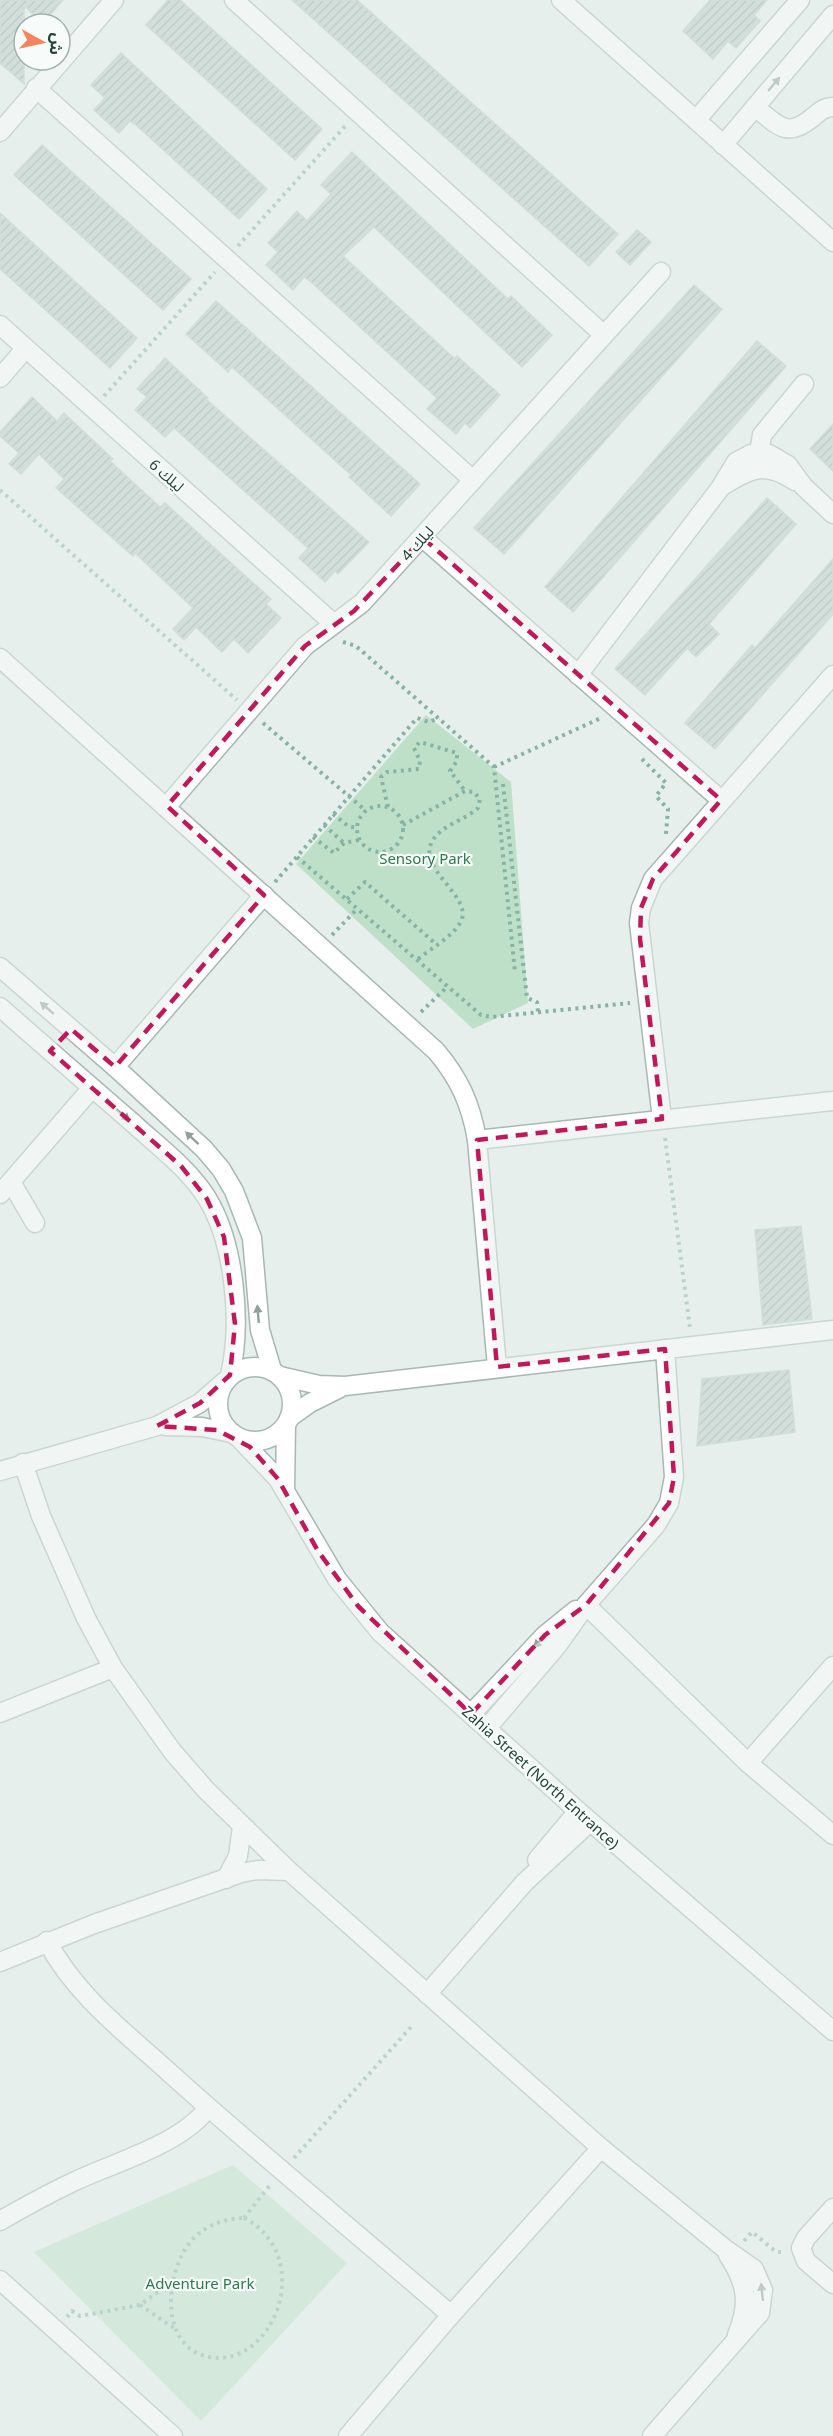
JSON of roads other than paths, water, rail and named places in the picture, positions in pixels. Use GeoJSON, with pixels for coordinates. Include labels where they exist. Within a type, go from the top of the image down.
{"type":"FeatureCollection","features":[{"type":"Feature","properties":{"kind":"street"},"geometry":{"type":"LineString","coordinates":[[0,132],[114,0]]}},
{"type":"Feature","properties":{"kind":"street"},"geometry":{"type":"LineString","coordinates":[[234,0],[604,335]]}},
{"type":"Feature","properties":{"kind":"street"},"geometry":{"type":"LineString","coordinates":[[561,0],[833,242]]}},
{"type":"Feature","properties":{"kind":"street"},"geometry":{"type":"LineString","coordinates":[[696,120],[800,0]]}},
{"type":"Feature","properties":{"kind":"street"},"geometry":{"type":"LineString","coordinates":[[825,0],[833,7]]}},
{"type":"Feature","properties":{"kind":"street"},"geometry":{"type":"LineString","coordinates":[[723,145],[833,15]]}},
{"type":"Feature","properties":{"kind":"street"},"geometry":{"type":"LineString","coordinates":[[36,88],[473,480]]}},
{"type":"Feature","properties":{"kind":"street"},"geometry":{"type":"LineString","coordinates":[[755,107],[780,126],[791,130],[801,126],[821,110],[833,107]]}},
{"type":"Feature","properties":{"kind":"street","name":"ليلك 4"},"geometry":{"type":"LineString","coordinates":[[167,806],[256,716],[305,646],[362,603],[661,272]]}},
{"type":"Feature","properties":{"kind":"street","name":"ليلك 6"},"geometry":{"type":"LineString","coordinates":[[0,325],[334,624]]}},
{"type":"Feature","properties":{"kind":"street"},"geometry":{"type":"LineString","coordinates":[[0,378],[25,349]]}},
{"type":"Feature","properties":{"kind":"street"},"geometry":{"type":"LineString","coordinates":[[759,453],[762,435],[804,384]]}},
{"type":"Feature","properties":{"kind":"street"},"geometry":{"type":"LineString","coordinates":[[578,675],[721,487],[736,462],[759,453],[779,458],[803,486],[833,514]]}},
{"type":"Feature","properties":{"kind":"street"},"geometry":{"type":"LineString","coordinates":[[721,487],[741,474],[761,468],[779,471],[803,486]]}},
{"type":"Feature","properties":{"kind":"street"},"geometry":{"type":"LineString","coordinates":[[423,538],[721,800]]}},
{"type":"Feature","properties":{"kind":"street"},"geometry":{"type":"LineString","coordinates":[[0,658],[321,946],[452,1070],[464,1091],[473,1115],[477,1140],[497,1366]]}},
{"type":"Feature","properties":{"kind":"street"},"geometry":{"type":"LineString","coordinates":[[662,1119],[639,923],[646,893],[653,879],[833,675]]}},
{"type":"Feature","properties":{"kind":"street"},"geometry":{"type":"LineString","coordinates":[[115,1067],[264,895]]}},
{"type":"Feature","properties":{"kind":"street"},"geometry":{"type":"LineString","coordinates":[[0,967],[115,1067],[204,1149],[234,1191],[252,1238],[260,1330],[276,1373],[291,1396],[287,1422],[285,1490]]}},
{"type":"Feature","properties":{"kind":"street"},"geometry":{"type":"LineString","coordinates":[[0,1007],[181,1166],[201,1190],[217,1217],[230,1257],[235,1324],[227,1379],[218,1395],[218,1409],[223,1423],[235,1436]]}},
{"type":"Feature","properties":{"kind":"street"},"geometry":{"type":"LineString","coordinates":[[50,1051],[71,1029]]}},
{"type":"Feature","properties":{"kind":"street"},"geometry":{"type":"LineString","coordinates":[[35,1223],[6,1188],[92,1088]]}},
{"type":"Feature","properties":{"kind":"street"},"geometry":{"type":"LineString","coordinates":[[477,1140],[833,1101]]}},
{"type":"Feature","properties":{"kind":"street"},"geometry":{"type":"LineString","coordinates":[[0,1472],[23,1463],[157,1426],[200,1403],[227,1379],[250,1366],[318,1385],[345,1386],[497,1366],[833,1330]]}},
{"type":"Feature","properties":{"kind":"street"},"geometry":{"type":"LineString","coordinates":[[487,1728],[557,1646],[586,1605],[656,1525],[669,1503],[674,1477],[665,1349]]}},
{"type":"Feature","properties":{"kind":"street"},"geometry":{"type":"LineString","coordinates":[[157,1426],[187,1426],[260,1441],[278,1432],[310,1403],[345,1386]]}},
{"type":"Feature","properties":{"kind":"street","name":"Zahia Street (North Entrance)"},"geometry":{"type":"LineString","coordinates":[[235,1436],[269,1467],[285,1490],[318,1551],[380,1632],[584,1816],[833,2031]]}},
{"type":"Feature","properties":{"kind":"street"},"geometry":{"type":"LineString","coordinates":[[23,1463],[63,1567],[113,1668],[172,1751],[242,1827],[289,1871],[602,2148],[728,2251],[742,2276],[747,2298],[744,2320],[735,2340],[652,2436]]}},
{"type":"Feature","properties":{"kind":"street"},"geometry":{"type":"LineString","coordinates":[[471,1714],[545,1635],[586,1605]]}},
{"type":"Feature","properties":{"kind":"street"},"geometry":{"type":"LineString","coordinates":[[586,1605],[748,1763],[833,1835]]}},
{"type":"Feature","properties":{"kind":"street"},"geometry":{"type":"LineString","coordinates":[[748,1763],[833,1666]]}},
{"type":"Feature","properties":{"kind":"street"},"geometry":{"type":"LineString","coordinates":[[0,1713],[113,1668]]}},
{"type":"Feature","properties":{"kind":"street"},"geometry":{"type":"LineString","coordinates":[[428,1994],[584,1816]]}},
{"type":"Feature","properties":{"kind":"street"},"geometry":{"type":"LineString","coordinates":[[226,1879],[238,1856],[242,1827]]}},
{"type":"Feature","properties":{"kind":"street"},"geometry":{"type":"LineString","coordinates":[[0,1962],[47,1941],[226,1879],[257,1870],[289,1871]]}},
{"type":"Feature","properties":{"kind":"street"},"geometry":{"type":"LineString","coordinates":[[47,1941],[76,1987],[208,2108],[451,2314]]}},
{"type":"Feature","properties":{"kind":"street"},"geometry":{"type":"LineString","coordinates":[[0,2221],[71,2182],[179,2134],[196,2123],[208,2108]]}},
{"type":"Feature","properties":{"kind":"street"},"geometry":{"type":"LineString","coordinates":[[348,2436],[451,2314],[602,2148]]}},
{"type":"Feature","properties":{"kind":"street"},"geometry":{"type":"LineString","coordinates":[[833,2208],[806,2238],[801,2248],[803,2257],[833,2284]]}},
{"type":"Feature","properties":{"kind":"street"},"geometry":{"type":"LineString","coordinates":[[0,2280],[173,2436]]}},
{"type":"Feature","properties":{"kind":"park label","name":"Sensory Park"},"geometry":{"type":"Point","coordinates":[425,858]}},
{"type":"Feature","properties":{"kind":"park label","name":"Adventure Park"},"geometry":{"type":"Point","coordinates":[200,2283]}}]}
